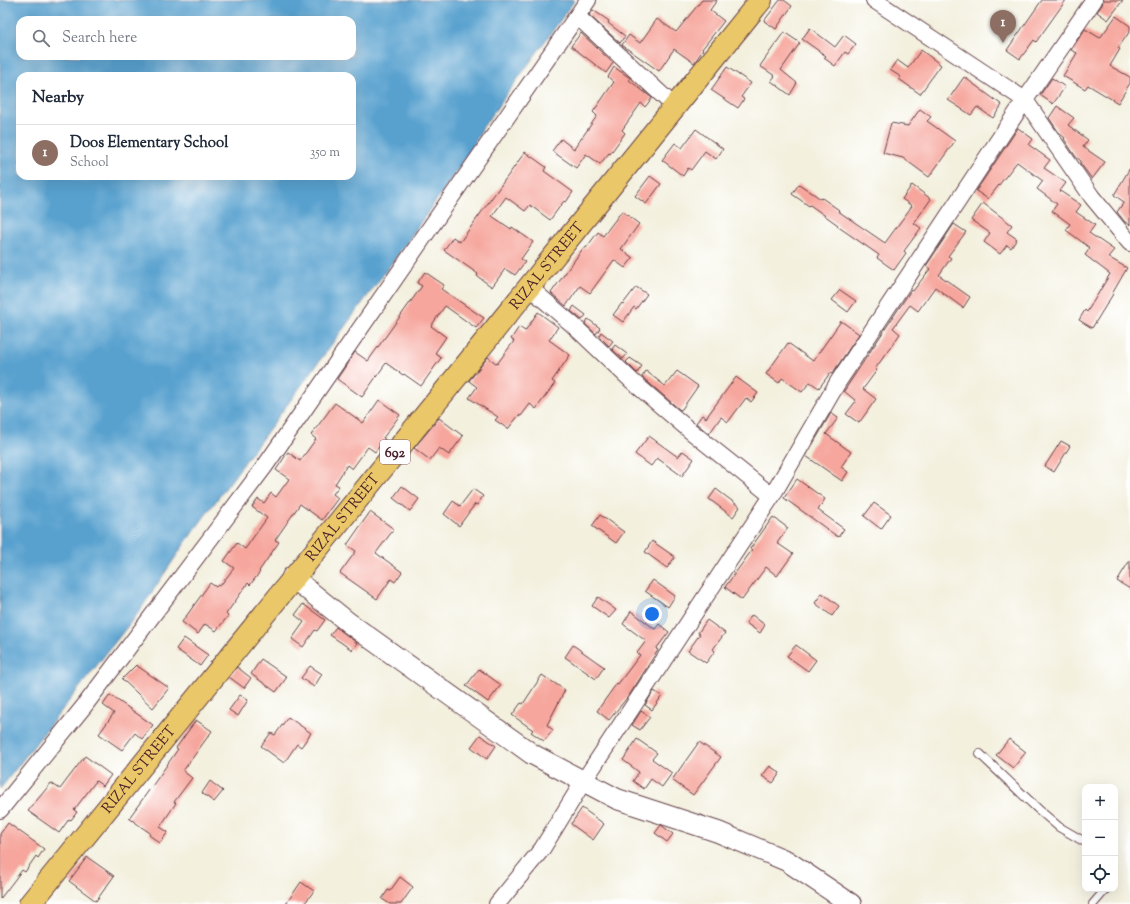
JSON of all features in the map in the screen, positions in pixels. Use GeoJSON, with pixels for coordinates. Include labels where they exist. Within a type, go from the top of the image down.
{"type":"FeatureCollection","features":[{"type":"Feature","properties":{"kind":"main road","name":"RIZAL STREET"},"geometry":{"type":"LineString","coordinates":[[30,904],[292,577],[761,0]]}},
{"type":"Feature","properties":{"kind":"street"},"geometry":{"type":"LineString","coordinates":[[0,810],[89,699],[265,466],[588,0]]}},
{"type":"Feature","properties":{"kind":"street"},"geometry":{"type":"LineString","coordinates":[[874,0],[1025,100],[1092,197],[1130,243]]}},
{"type":"Feature","properties":{"kind":"street"},"geometry":{"type":"LineString","coordinates":[[497,904],[542,849],[583,782],[772,496],[838,382],[1025,100],[1094,0]]}},
{"type":"Feature","properties":{"kind":"street"},"geometry":{"type":"LineString","coordinates":[[577,16],[675,107]]}},
{"type":"Feature","properties":{"kind":"street"},"geometry":{"type":"LineString","coordinates":[[529,287],[573,325],[632,381],[688,429],[772,496]]}},
{"type":"Feature","properties":{"kind":"street"},"geometry":{"type":"LineString","coordinates":[[292,577],[349,623],[525,749],[583,782],[617,799],[718,832],[787,861],[851,904]]}},
{"type":"Feature","properties":{"kind":"lane"},"geometry":{"type":"LineString","coordinates":[[980,754],[1059,827],[1082,840]]}},
{"type":"Feature","properties":{"kind":"lane"},"geometry":{"type":"LineString","coordinates":[[1094,904],[1104,892]]}},
{"type":"Feature","properties":{"kind":"water"},"geometry":{"type":"Polygon","coordinates":[[[0,0],[575,0],[483,127],[470,152],[400,252],[185,543],[138,613],[0,789],[0,0]]]}},
{"type":"Feature","properties":{"kind":"building"},"geometry":{"type":"Polygon","coordinates":[[[702,0],[717,0],[710,10],[724,21],[702,49],[703,50],[694,63],[674,49],[659,71],[622,45],[629,35],[640,43],[657,19],[676,32],[702,0]]]}},
{"type":"Feature","properties":{"kind":"building"},"geometry":{"type":"Polygon","coordinates":[[[780,0],[784,0],[792,6],[776,29],[764,21],[780,0]]]}},
{"type":"Feature","properties":{"kind":"building"},"geometry":{"type":"Polygon","coordinates":[[[1042,0],[1066,0],[1036,42],[1034,40],[1020,59],[1007,50],[1042,0]]]}},
{"type":"Feature","properties":{"kind":"building"},"geometry":{"type":"Polygon","coordinates":[[[1103,0],[1123,0],[1108,20],[1097,12],[1102,5],[1103,0]]]}},
{"type":"Feature","properties":{"kind":"building"},"geometry":{"type":"Polygon","coordinates":[[[593,10],[609,21],[608,23],[625,36],[620,43],[589,15],[593,10]]]}},
{"type":"Feature","properties":{"kind":"building"},"geometry":{"type":"Polygon","coordinates":[[[1116,16],[1130,26],[1130,31],[1118,48],[1120,49],[1110,66],[1130,77],[1130,83],[1118,103],[1088,85],[1085,89],[1063,76],[1077,53],[1071,50],[1085,29],[1100,38],[1116,16]]]}},
{"type":"Feature","properties":{"kind":"building"},"geometry":{"type":"Polygon","coordinates":[[[810,28],[835,47],[844,35],[856,44],[848,54],[845,52],[835,66],[824,58],[826,56],[802,39],[810,28]]]}},
{"type":"Feature","properties":{"kind":"building"},"geometry":{"type":"Polygon","coordinates":[[[784,32],[800,43],[781,70],[797,83],[790,95],[771,81],[775,76],[760,66],[784,32]]]}},
{"type":"Feature","properties":{"kind":"building"},"geometry":{"type":"Polygon","coordinates":[[[581,33],[613,63],[606,73],[571,46],[581,33]]]}},
{"type":"Feature","properties":{"kind":"building"},"geometry":{"type":"Polygon","coordinates":[[[921,50],[941,65],[920,94],[899,79],[901,77],[890,70],[897,60],[908,68],[921,50]]]}},
{"type":"Feature","properties":{"kind":"building"},"geometry":{"type":"Polygon","coordinates":[[[614,67],[630,78],[629,80],[652,98],[645,107],[641,103],[622,130],[625,133],[610,154],[609,153],[600,164],[586,154],[576,168],[552,151],[561,139],[574,149],[597,116],[593,112],[614,82],[608,77],[614,67]]]}},
{"type":"Feature","properties":{"kind":"building"},"geometry":{"type":"Polygon","coordinates":[[[727,67],[751,83],[741,97],[744,99],[738,108],[711,90],[727,67]]]}},
{"type":"Feature","properties":{"kind":"building"},"geometry":{"type":"Polygon","coordinates":[[[964,77],[1002,105],[993,118],[977,107],[971,115],[948,100],[964,77]]]}},
{"type":"Feature","properties":{"kind":"building"},"geometry":{"type":"Polygon","coordinates":[[[1052,78],[1065,87],[1053,104],[1040,95],[1052,78]]]}},
{"type":"Feature","properties":{"kind":"building"},"geometry":{"type":"Polygon","coordinates":[[[1057,106],[1074,118],[1068,125],[1088,140],[1083,147],[1105,162],[1092,179],[1080,163],[1081,161],[1076,157],[1064,139],[1065,138],[1060,134],[1049,118],[1057,106]]]}},
{"type":"Feature","properties":{"kind":"building"},"geometry":{"type":"Polygon","coordinates":[[[920,109],[931,117],[927,121],[955,141],[929,177],[903,158],[883,153],[891,123],[908,126],[920,109]]]}},
{"type":"Feature","properties":{"kind":"building"},"geometry":{"type":"Polygon","coordinates":[[[1018,128],[1033,139],[1029,145],[1050,160],[1044,168],[1066,183],[1060,191],[1081,205],[1076,212],[1095,225],[1089,233],[1114,250],[1108,257],[1127,268],[1092,328],[1079,320],[1085,310],[1087,312],[1110,274],[1085,255],[1090,248],[1066,230],[1070,224],[1052,211],[1057,204],[1037,189],[1043,181],[1017,162],[988,199],[976,191],[1018,128]]]}},
{"type":"Feature","properties":{"kind":"building"},"geometry":{"type":"Polygon","coordinates":[[[696,129],[723,149],[716,159],[705,151],[691,170],[688,168],[683,176],[662,160],[675,143],[682,148],[696,129]]]}},
{"type":"Feature","properties":{"kind":"building"},"geometry":{"type":"Polygon","coordinates":[[[525,152],[546,167],[544,171],[573,192],[566,202],[564,201],[550,220],[530,205],[525,211],[506,197],[492,216],[511,229],[512,227],[533,242],[521,259],[525,262],[515,275],[505,269],[492,287],[477,276],[478,274],[444,250],[453,237],[460,242],[525,152]]]}},
{"type":"Feature","properties":{"kind":"building"},"geometry":{"type":"Polygon","coordinates":[[[1130,168],[1130,225],[1125,222],[1117,212],[1124,202],[1114,195],[1130,168]]]}},
{"type":"Feature","properties":{"kind":"building"},"geometry":{"type":"Polygon","coordinates":[[[650,176],[661,184],[646,204],[635,196],[650,176]]]}},
{"type":"Feature","properties":{"kind":"building"},"geometry":{"type":"Polygon","coordinates":[[[799,184],[821,199],[822,198],[839,210],[838,211],[885,243],[912,206],[902,199],[912,185],[931,199],[914,223],[921,228],[904,251],[906,253],[894,270],[877,258],[879,255],[810,205],[809,206],[792,194],[799,184]]]}},
{"type":"Feature","properties":{"kind":"building"},"geometry":{"type":"Polygon","coordinates":[[[983,203],[1012,225],[1007,232],[1017,239],[1011,248],[1007,245],[1000,254],[984,242],[990,233],[971,220],[983,203]]]}},
{"type":"Feature","properties":{"kind":"building"},"geometry":{"type":"Polygon","coordinates":[[[622,211],[639,224],[621,249],[633,258],[625,268],[614,260],[590,293],[580,286],[566,306],[551,293],[584,247],[586,248],[598,232],[603,236],[622,211]]]}},
{"type":"Feature","properties":{"kind":"building"},"geometry":{"type":"Polygon","coordinates":[[[954,224],[966,232],[948,256],[951,258],[939,275],[970,297],[963,308],[935,287],[918,311],[910,305],[893,328],[900,334],[875,369],[877,370],[863,389],[876,399],[859,423],[846,414],[856,401],[844,391],[911,290],[913,291],[930,269],[926,266],[954,224]]]}},
{"type":"Feature","properties":{"kind":"building"},"geometry":{"type":"Polygon","coordinates":[[[425,272],[444,285],[441,289],[484,318],[476,328],[445,306],[431,326],[446,337],[435,353],[441,358],[421,386],[386,363],[362,397],[337,379],[355,352],[368,361],[422,286],[417,283],[425,272]]]}},
{"type":"Feature","properties":{"kind":"building"},"geometry":{"type":"Polygon","coordinates":[[[636,287],[647,294],[636,309],[634,307],[623,322],[613,315],[636,287]]]}},
{"type":"Feature","properties":{"kind":"building"},"geometry":{"type":"Polygon","coordinates":[[[840,290],[856,301],[848,312],[832,300],[840,290]]]}},
{"type":"Feature","properties":{"kind":"building"},"geometry":{"type":"Polygon","coordinates":[[[574,306],[586,315],[582,320],[571,311],[574,306]]]}},
{"type":"Feature","properties":{"kind":"building"},"geometry":{"type":"Polygon","coordinates":[[[538,312],[558,327],[549,340],[570,355],[552,381],[555,383],[536,409],[530,404],[508,429],[495,420],[498,417],[469,398],[477,387],[469,381],[488,357],[497,364],[514,341],[511,339],[519,327],[525,331],[538,312]]]}},
{"type":"Feature","properties":{"kind":"building"},"geometry":{"type":"Polygon","coordinates":[[[588,319],[600,328],[596,334],[585,324],[588,319]]]}},
{"type":"Feature","properties":{"kind":"building"},"geometry":{"type":"Polygon","coordinates":[[[841,321],[859,334],[832,374],[830,373],[819,388],[810,382],[802,392],[782,378],[779,383],[766,374],[788,343],[813,361],[841,321]]]}},
{"type":"Feature","properties":{"kind":"building"},"geometry":{"type":"Polygon","coordinates":[[[601,332],[613,341],[609,346],[599,336],[601,332]]]}},
{"type":"Feature","properties":{"kind":"building"},"geometry":{"type":"Polygon","coordinates":[[[615,345],[627,354],[623,359],[612,349],[615,345]]]}},
{"type":"Feature","properties":{"kind":"building"},"geometry":{"type":"Polygon","coordinates":[[[630,358],[642,366],[637,373],[626,362],[630,358]]]}},
{"type":"Feature","properties":{"kind":"building"},"geometry":{"type":"Polygon","coordinates":[[[646,371],[665,386],[677,371],[698,386],[680,410],[642,377],[646,371]]]}},
{"type":"Feature","properties":{"kind":"building"},"geometry":{"type":"Polygon","coordinates":[[[736,377],[758,393],[751,402],[746,398],[728,422],[721,417],[709,434],[696,423],[702,415],[706,418],[736,377]]]}},
{"type":"Feature","properties":{"kind":"building"},"geometry":{"type":"Polygon","coordinates":[[[379,400],[400,415],[383,438],[385,439],[375,452],[368,447],[352,469],[347,465],[335,484],[339,486],[333,494],[338,498],[322,520],[300,504],[275,540],[279,542],[259,571],[260,572],[250,585],[248,583],[226,614],[228,616],[216,631],[205,624],[198,634],[182,622],[210,583],[216,587],[218,585],[220,586],[234,568],[224,561],[237,543],[245,549],[267,518],[252,507],[258,499],[264,503],[271,493],[276,497],[289,479],[276,470],[288,452],[300,461],[316,439],[311,435],[335,403],[363,423],[379,400]]]}},
{"type":"Feature","properties":{"kind":"building"},"geometry":{"type":"Polygon","coordinates":[[[831,413],[838,418],[826,434],[851,452],[841,467],[848,472],[842,481],[806,456],[831,413]]]}},
{"type":"Feature","properties":{"kind":"building"},"geometry":{"type":"Polygon","coordinates":[[[439,418],[463,436],[449,455],[439,448],[430,460],[414,448],[439,418]]]}},
{"type":"Feature","properties":{"kind":"building"},"geometry":{"type":"Polygon","coordinates":[[[649,436],[678,457],[683,451],[694,459],[682,476],[657,458],[651,466],[635,454],[649,436]]]}},
{"type":"Feature","properties":{"kind":"building"},"geometry":{"type":"Polygon","coordinates":[[[1061,441],[1070,446],[1054,472],[1045,466],[1061,441]]]}},
{"type":"Feature","properties":{"kind":"building"},"geometry":{"type":"Polygon","coordinates":[[[797,479],[825,499],[818,510],[844,529],[838,537],[784,498],[797,479]]]}},
{"type":"Feature","properties":{"kind":"building"},"geometry":{"type":"Polygon","coordinates":[[[402,486],[419,499],[410,511],[393,498],[402,486]]]}},
{"type":"Feature","properties":{"kind":"building"},"geometry":{"type":"Polygon","coordinates":[[[473,489],[483,496],[477,505],[475,504],[459,526],[444,514],[453,501],[460,506],[473,489]]]}},
{"type":"Feature","properties":{"kind":"building"},"geometry":{"type":"Polygon","coordinates":[[[716,489],[740,507],[733,517],[709,499],[716,489]]]}},
{"type":"Feature","properties":{"kind":"building"},"geometry":{"type":"Polygon","coordinates":[[[874,503],[891,515],[881,529],[864,516],[874,503]]]}},
{"type":"Feature","properties":{"kind":"building"},"geometry":{"type":"Polygon","coordinates":[[[370,512],[394,529],[376,553],[402,572],[395,582],[391,579],[377,599],[340,573],[356,551],[347,545],[370,512]]]}},
{"type":"Feature","properties":{"kind":"building"},"geometry":{"type":"Polygon","coordinates":[[[600,515],[624,532],[616,543],[592,526],[600,515]]]}},
{"type":"Feature","properties":{"kind":"building"},"geometry":{"type":"Polygon","coordinates":[[[773,517],[788,528],[777,543],[793,554],[777,576],[766,567],[742,600],[725,587],[752,550],[750,549],[773,517]]]}},
{"type":"Feature","properties":{"kind":"building"},"geometry":{"type":"Polygon","coordinates":[[[652,541],[675,557],[667,568],[645,552],[652,541]]]}},
{"type":"Feature","properties":{"kind":"building"},"geometry":{"type":"Polygon","coordinates":[[[1130,560],[1130,589],[1117,581],[1130,560]]]}},
{"type":"Feature","properties":{"kind":"building"},"geometry":{"type":"Polygon","coordinates":[[[653,580],[675,596],[668,607],[645,591],[653,580]]]}},
{"type":"Feature","properties":{"kind":"building"},"geometry":{"type":"Polygon","coordinates":[[[822,593],[839,606],[832,616],[815,603],[822,593]]]}},
{"type":"Feature","properties":{"kind":"building"},"geometry":{"type":"Polygon","coordinates":[[[598,597],[616,610],[609,618],[592,606],[598,597]]]}},
{"type":"Feature","properties":{"kind":"building"},"geometry":{"type":"Polygon","coordinates":[[[303,604],[325,620],[317,631],[315,630],[303,647],[292,639],[304,622],[295,615],[303,604]]]}},
{"type":"Feature","properties":{"kind":"building"},"geometry":{"type":"Polygon","coordinates":[[[631,611],[655,629],[659,624],[669,632],[656,649],[658,650],[630,694],[609,720],[597,711],[640,655],[637,653],[646,641],[623,624],[631,611]]]}},
{"type":"Feature","properties":{"kind":"building"},"geometry":{"type":"Polygon","coordinates":[[[752,615],[765,625],[760,633],[746,623],[752,615]]]}},
{"type":"Feature","properties":{"kind":"building"},"geometry":{"type":"Polygon","coordinates":[[[707,620],[725,633],[713,649],[715,651],[706,663],[688,651],[700,634],[698,633],[707,620]]]}},
{"type":"Feature","properties":{"kind":"building"},"geometry":{"type":"Polygon","coordinates":[[[336,627],[357,643],[352,650],[330,635],[336,627]]]}},
{"type":"Feature","properties":{"kind":"building"},"geometry":{"type":"Polygon","coordinates":[[[184,638],[208,655],[200,666],[176,649],[184,638]]]}},
{"type":"Feature","properties":{"kind":"building"},"geometry":{"type":"Polygon","coordinates":[[[573,645],[604,667],[596,679],[565,657],[573,645]]]}},
{"type":"Feature","properties":{"kind":"building"},"geometry":{"type":"Polygon","coordinates":[[[796,645],[816,660],[808,671],[787,656],[796,645]]]}},
{"type":"Feature","properties":{"kind":"building"},"geometry":{"type":"Polygon","coordinates":[[[261,659],[287,677],[276,692],[251,674],[261,659]]]}},
{"type":"Feature","properties":{"kind":"building"},"geometry":{"type":"Polygon","coordinates":[[[136,665],[169,688],[153,708],[122,679],[136,665]]]}},
{"type":"Feature","properties":{"kind":"building"},"geometry":{"type":"Polygon","coordinates":[[[310,666],[322,674],[314,687],[301,678],[310,666]]]}},
{"type":"Feature","properties":{"kind":"building"},"geometry":{"type":"Polygon","coordinates":[[[237,667],[251,678],[244,688],[229,677],[237,667]]]}},
{"type":"Feature","properties":{"kind":"building"},"geometry":{"type":"Polygon","coordinates":[[[479,669],[501,685],[488,702],[466,686],[479,669]]]}},
{"type":"Feature","properties":{"kind":"building"},"geometry":{"type":"Polygon","coordinates":[[[542,675],[565,690],[547,725],[553,730],[544,741],[531,732],[533,730],[512,715],[521,703],[523,704],[542,675]]]}},
{"type":"Feature","properties":{"kind":"building"},"geometry":{"type":"Polygon","coordinates":[[[654,691],[662,696],[652,710],[645,705],[654,691]]]}},
{"type":"Feature","properties":{"kind":"building"},"geometry":{"type":"Polygon","coordinates":[[[110,695],[153,725],[142,739],[135,733],[122,750],[99,734],[114,713],[103,705],[110,695]]]}},
{"type":"Feature","properties":{"kind":"building"},"geometry":{"type":"Polygon","coordinates":[[[240,695],[248,700],[238,716],[229,710],[240,695]]]}},
{"type":"Feature","properties":{"kind":"building"},"geometry":{"type":"Polygon","coordinates":[[[641,711],[650,717],[640,730],[632,725],[641,711]]]}},
{"type":"Feature","properties":{"kind":"building"},"geometry":{"type":"Polygon","coordinates":[[[288,717],[311,733],[301,747],[297,744],[284,763],[261,746],[271,733],[275,735],[288,717]]]}},
{"type":"Feature","properties":{"kind":"building"},"geometry":{"type":"Polygon","coordinates":[[[196,720],[212,731],[183,771],[192,778],[174,802],[176,803],[160,827],[168,832],[160,843],[149,835],[150,833],[129,818],[178,749],[176,748],[196,720]]]}},
{"type":"Feature","properties":{"kind":"building"},"geometry":{"type":"Polygon","coordinates":[[[480,735],[496,746],[487,759],[471,747],[480,735]]]}},
{"type":"Feature","properties":{"kind":"building"},"geometry":{"type":"Polygon","coordinates":[[[637,739],[657,753],[652,759],[672,773],[662,787],[651,779],[644,789],[633,781],[639,772],[623,760],[637,739]]]}},
{"type":"Feature","properties":{"kind":"building"},"geometry":{"type":"Polygon","coordinates":[[[1009,739],[1026,752],[1013,768],[996,755],[1009,739]]]}},
{"type":"Feature","properties":{"kind":"building"},"geometry":{"type":"Polygon","coordinates":[[[699,742],[721,757],[693,795],[672,780],[699,742]]]}},
{"type":"Feature","properties":{"kind":"building"},"geometry":{"type":"Polygon","coordinates":[[[85,756],[111,775],[103,786],[96,781],[74,810],[77,812],[71,820],[69,819],[59,833],[28,811],[51,783],[60,789],[85,756]]]}},
{"type":"Feature","properties":{"kind":"building"},"geometry":{"type":"Polygon","coordinates":[[[770,766],[780,773],[773,783],[762,776],[770,766]]]}},
{"type":"Feature","properties":{"kind":"building"},"geometry":{"type":"Polygon","coordinates":[[[210,781],[223,791],[214,802],[202,793],[210,781]]]}},
{"type":"Feature","properties":{"kind":"building"},"geometry":{"type":"Polygon","coordinates":[[[582,808],[604,824],[593,840],[571,824],[582,808]]]}},
{"type":"Feature","properties":{"kind":"building"},"geometry":{"type":"Polygon","coordinates":[[[8,823],[44,849],[38,858],[36,856],[25,872],[22,870],[0,899],[0,834],[8,823]]]}},
{"type":"Feature","properties":{"kind":"building"},"geometry":{"type":"Polygon","coordinates":[[[661,825],[673,834],[667,842],[655,833],[661,825]]]}},
{"type":"Feature","properties":{"kind":"building"},"geometry":{"type":"Polygon","coordinates":[[[87,857],[114,876],[96,901],[69,881],[87,857]]]}},
{"type":"Feature","properties":{"kind":"building"},"geometry":{"type":"Polygon","coordinates":[[[400,877],[413,887],[401,904],[390,904],[382,899],[400,877]]]}},
{"type":"Feature","properties":{"kind":"building"},"geometry":{"type":"Polygon","coordinates":[[[301,882],[314,891],[304,904],[286,904],[301,882]]]}},
{"type":"Feature","properties":{"kind":"place","name":"Doos Elementary School"},"geometry":{"type":"Point","coordinates":[1003,43]}}]}
